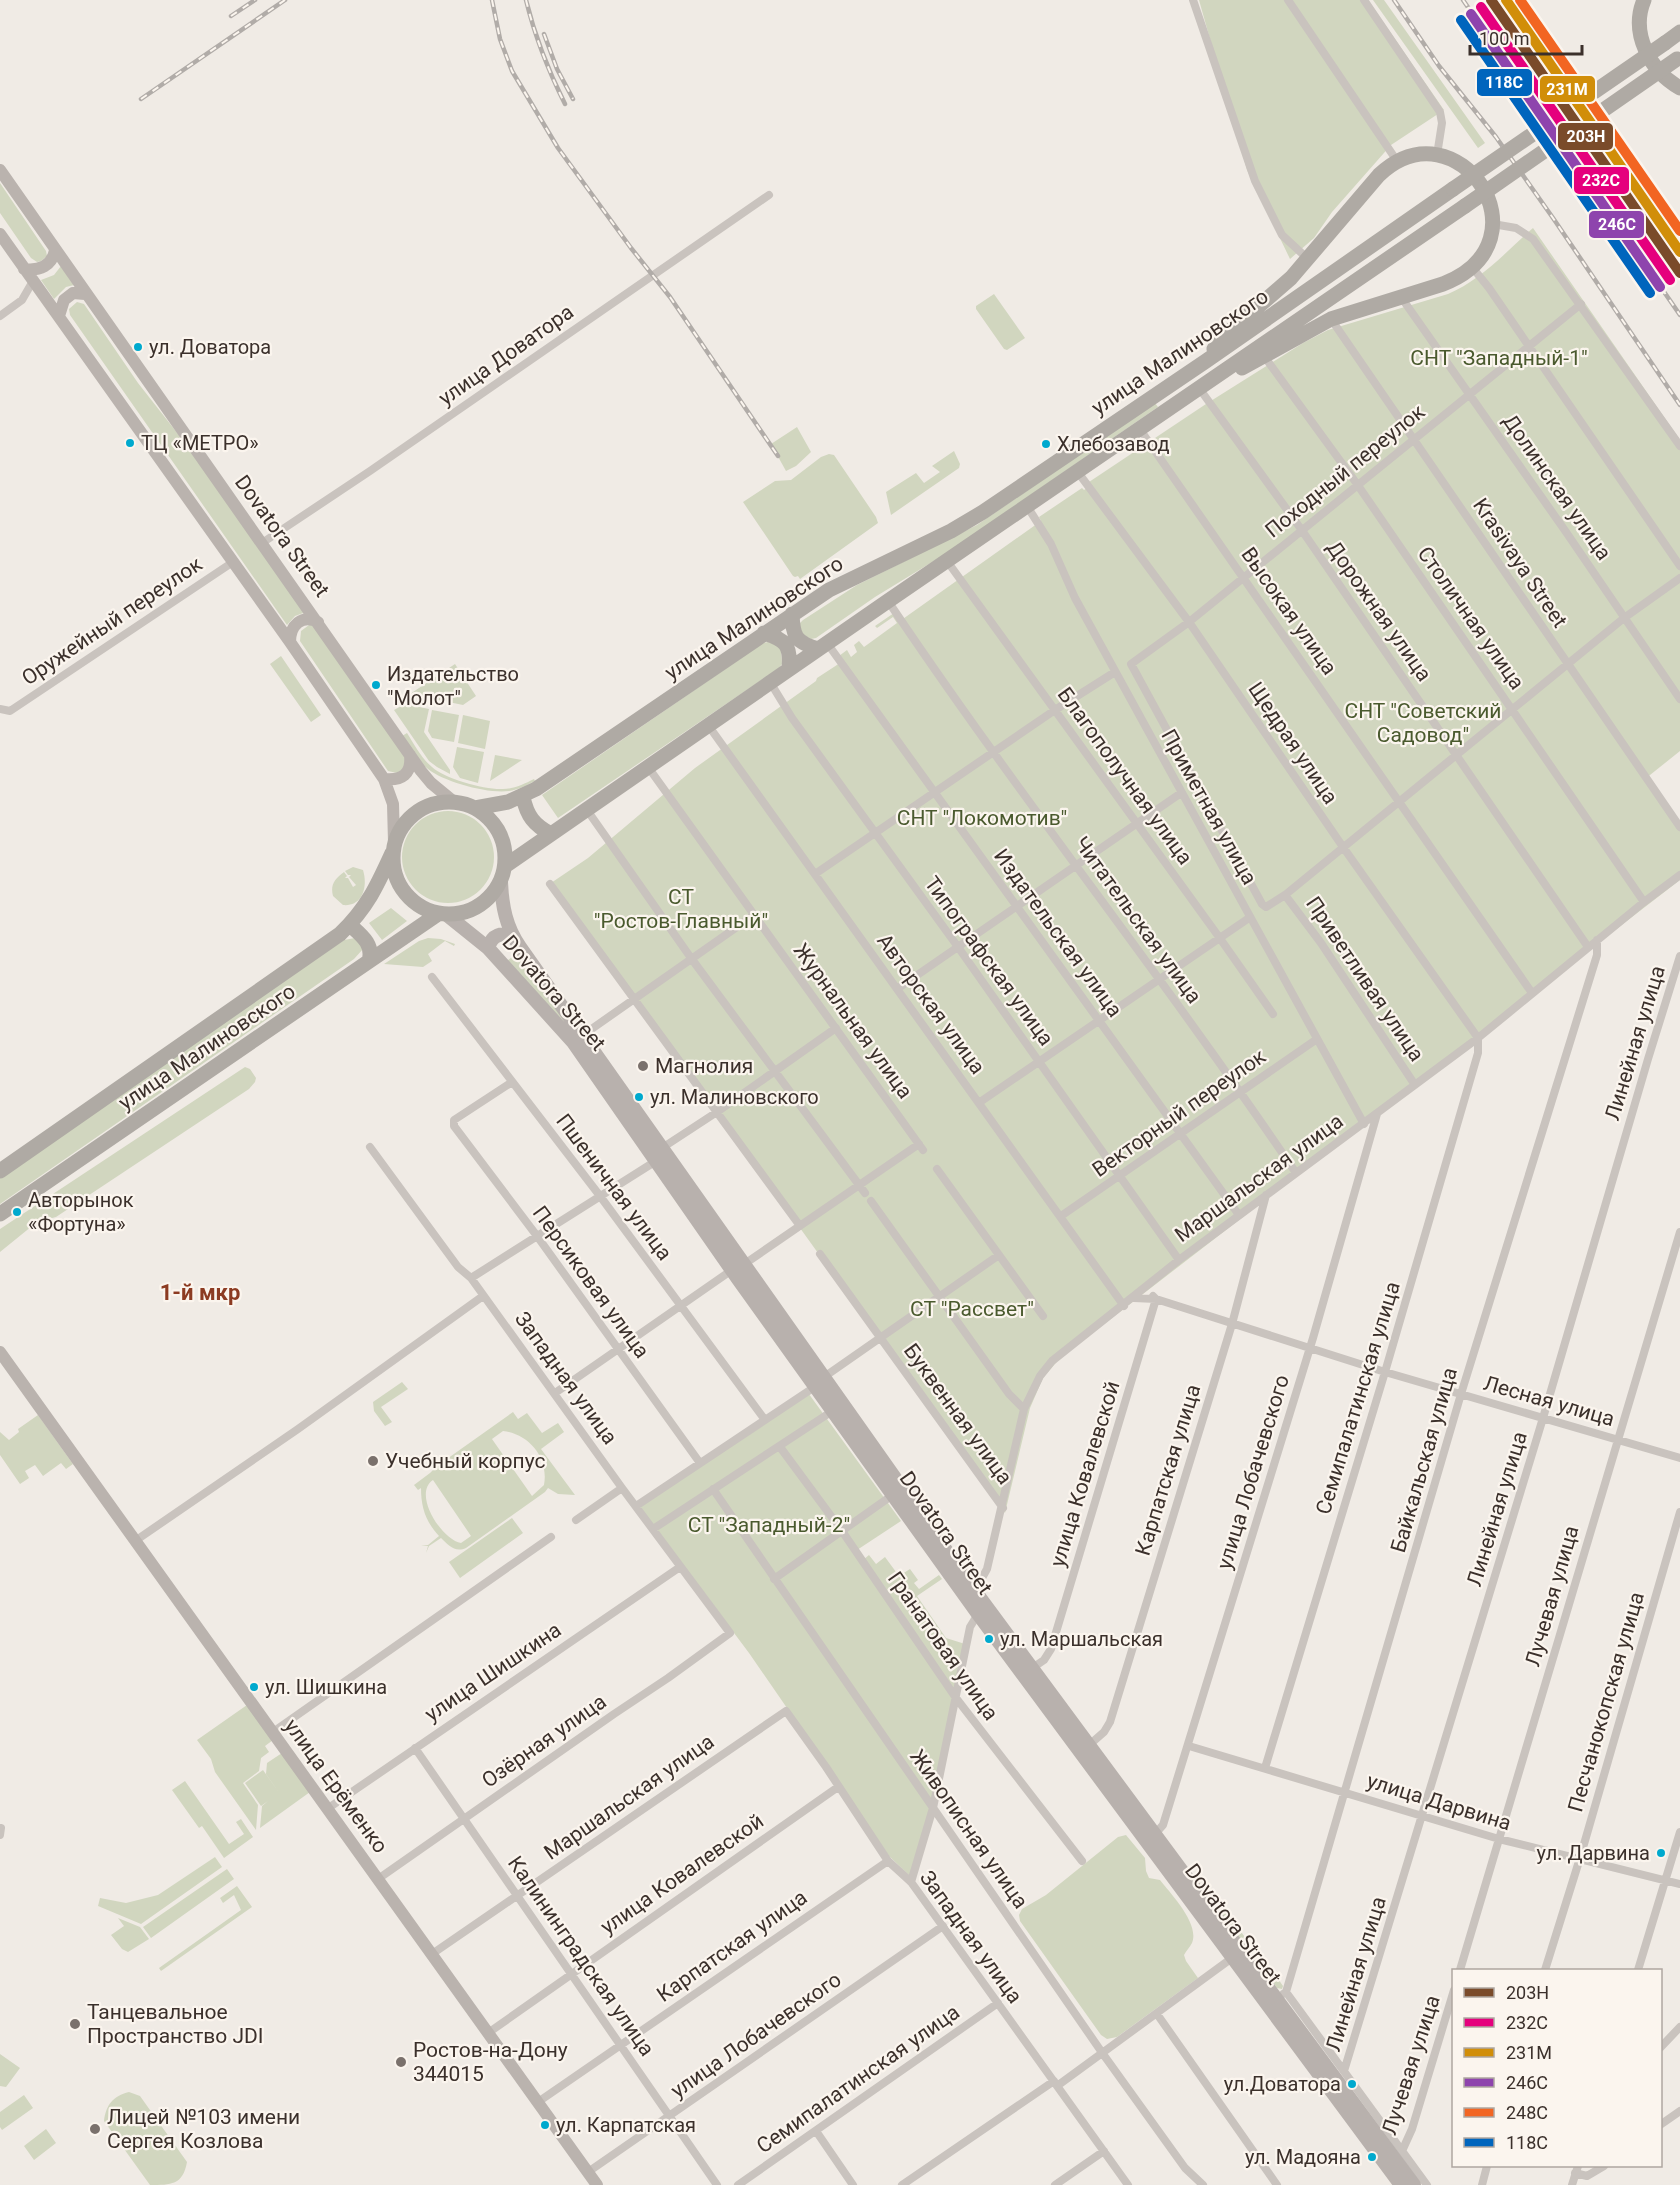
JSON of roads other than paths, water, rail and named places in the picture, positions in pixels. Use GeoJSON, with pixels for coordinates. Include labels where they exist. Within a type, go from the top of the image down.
{"type":"FeatureCollection","features":[{"type":"Feature","properties":{"kind":"highway"},"geometry":{"type":"LineString","coordinates":[[1644,0],[1638,25],[1643,43],[1653,63],[1662,74],[1680,88]]}},
{"type":"Feature","properties":{"kind":"highway","name":"улица Малиновского"},"geometry":{"type":"LineString","coordinates":[[475,808],[523,797],[792,614],[846,580],[951,531],[983,512],[1206,361],[1680,32]]}},
{"type":"Feature","properties":{"kind":"highway","name":"улица Малиновского"},"geometry":{"type":"LineString","coordinates":[[505,866],[1678,58]]}},
{"type":"Feature","properties":{"kind":"highway"},"geometry":{"type":"LineString","coordinates":[[1206,361],[1222,338],[1274,294],[1308,259],[1379,175],[1397,161],[1415,156],[1437,155],[1459,163],[1476,176],[1487,194],[1493,224],[1488,244],[1473,267],[1454,280],[1330,319],[1239,370],[1216,375]]}},
{"type":"Feature","properties":{"kind":"highway"},"geometry":{"type":"LineString","coordinates":[[792,614],[794,633],[798,639],[806,646],[823,646]]}},
{"type":"Feature","properties":{"kind":"highway"},"geometry":{"type":"LineString","coordinates":[[764,633],[777,637],[787,645],[790,657],[789,669]]}},
{"type":"Feature","properties":{"kind":"highway"},"geometry":{"type":"LineString","coordinates":[[523,797],[530,818],[541,829],[551,834]]}},
{"type":"Feature","properties":{"kind":"highway"},"geometry":{"type":"LineString","coordinates":[[440,802],[454,802],[475,808],[484,814],[499,832],[503,843],[505,866],[501,882],[481,906],[459,914],[442,915],[424,909],[407,897],[395,877],[393,847],[404,824],[418,811],[440,802]]}},
{"type":"Feature","properties":{"kind":"highway","name":"улица Малиновского"},"geometry":{"type":"LineString","coordinates":[[0,1171],[260,992],[340,934],[370,899],[393,847]]}},
{"type":"Feature","properties":{"kind":"highway","name":"улица Малиновского"},"geometry":{"type":"LineString","coordinates":[[0,1214],[369,961],[442,915]]}},
{"type":"Feature","properties":{"kind":"highway"},"geometry":{"type":"LineString","coordinates":[[350,925],[368,944],[371,950],[369,961]]}},
{"type":"Feature","properties":{"kind":"main road","name":"Dovatora Street"},"geometry":{"type":"LineString","coordinates":[[501,882],[504,911],[513,938],[583,1035],[659,1155]]}},
{"type":"Feature","properties":{"kind":"main road","name":"Dovatora Street"},"geometry":{"type":"LineString","coordinates":[[442,915],[488,948],[565,1031],[659,1155],[820,1381],[1154,1835],[1281,1996],[1414,2185]]}},
{"type":"Feature","properties":{"kind":"main road"},"geometry":{"type":"LineString","coordinates":[[488,948],[490,941],[497,935],[507,934],[513,938]]}},
{"type":"Feature","properties":{"kind":"main road","name":"Dovatora Street"},"geometry":{"type":"LineString","coordinates":[[820,1381],[834,1410],[978,1614],[1401,2185]]}},
{"type":"Feature","properties":{"kind":"street"},"geometry":{"type":"LineString","coordinates":[[1193,0],[1255,182],[1279,231],[1308,259]]}},
{"type":"Feature","properties":{"kind":"street"},"geometry":{"type":"LineString","coordinates":[[1288,0],[1397,161]]}},
{"type":"Feature","properties":{"kind":"street"},"geometry":{"type":"LineString","coordinates":[[1364,0],[1438,108],[1442,123],[1437,155]]}},
{"type":"Feature","properties":{"kind":"street","name":"Dovatora Street"},"geometry":{"type":"LineString","coordinates":[[0,170],[410,755],[431,783],[454,802]]}},
{"type":"Feature","properties":{"kind":"street","name":"улица Доватора"},"geometry":{"type":"LineString","coordinates":[[262,543],[770,195]]}},
{"type":"Feature","properties":{"kind":"street"},"geometry":{"type":"LineString","coordinates":[[1493,224],[1516,228],[1533,239],[1680,446]]}},
{"type":"Feature","properties":{"kind":"street"},"geometry":{"type":"LineString","coordinates":[[0,234],[290,642],[384,779],[393,804],[393,847]]}},
{"type":"Feature","properties":{"kind":"street"},"geometry":{"type":"LineString","coordinates":[[24,268],[34,270],[48,265],[54,258],[55,250]]}},
{"type":"Feature","properties":{"kind":"street"},"geometry":{"type":"LineString","coordinates":[[1473,267],[1680,566]]}},
{"type":"Feature","properties":{"kind":"street"},"geometry":{"type":"LineString","coordinates":[[0,316],[22,300],[33,281]]}},
{"type":"Feature","properties":{"kind":"street"},"geometry":{"type":"LineString","coordinates":[[59,316],[64,300],[73,293],[85,294]]}},
{"type":"Feature","properties":{"kind":"street","name":"Долинская улица"},"geometry":{"type":"LineString","coordinates":[[1401,297],[1470,393],[1680,699]]}},
{"type":"Feature","properties":{"kind":"street","name":"Походный переулок"},"geometry":{"type":"LineString","coordinates":[[1285,895],[1266,907],[1262,904],[1131,664],[1189,622],[1581,304]]}},
{"type":"Feature","properties":{"kind":"street","name":"Krasivaya Street"},"geometry":{"type":"LineString","coordinates":[[1330,319],[1680,826]]}},
{"type":"Feature","properties":{"kind":"street","name":"Столичная улица"},"geometry":{"type":"LineString","coordinates":[[1264,356],[1357,484],[1644,902]]}},
{"type":"Feature","properties":{"kind":"street","name":"Дорожная улица"},"geometry":{"type":"LineString","coordinates":[[1199,388],[1301,530],[1588,947]]}},
{"type":"Feature","properties":{"kind":"street","name":"Высокая улица"},"geometry":{"type":"LineString","coordinates":[[1139,428],[1532,993]]}},
{"type":"Feature","properties":{"kind":"street","name":"Щедрая улица"},"geometry":{"type":"LineString","coordinates":[[1077,471],[1189,622],[1343,847],[1478,1038]]}},
{"type":"Feature","properties":{"kind":"street","name":"Приметная улица"},"geometry":{"type":"LineString","coordinates":[[1027,506],[1051,544],[1075,598],[1364,1124]]}},
{"type":"Feature","properties":{"kind":"street","name":"Благополучная улица"},"geometry":{"type":"LineString","coordinates":[[947,561],[1219,937],[1272,1014]]}},
{"type":"Feature","properties":{"kind":"street","name":"Оружейный переулок"},"geometry":{"type":"LineString","coordinates":[[0,709],[10,711],[233,562]]}},
{"type":"Feature","properties":{"kind":"street"},"geometry":{"type":"LineString","coordinates":[[1285,895],[1624,618],[1680,578]]}},
{"type":"Feature","properties":{"kind":"street","name":"Читательская улица"},"geometry":{"type":"LineString","coordinates":[[888,601],[938,675],[1160,979],[1296,1173]]}},
{"type":"Feature","properties":{"kind":"street"},"geometry":{"type":"LineString","coordinates":[[290,642],[292,630],[299,622],[309,619],[318,622]]}},
{"type":"Feature","properties":{"kind":"street","name":"Издательская улица"},"geometry":{"type":"LineString","coordinates":[[823,646],[934,793],[1239,1215]]}},
{"type":"Feature","properties":{"kind":"street"},"geometry":{"type":"LineString","coordinates":[[815,874],[1055,710],[1115,672]]}},
{"type":"Feature","properties":{"kind":"street","name":"Типографская улица"},"geometry":{"type":"LineString","coordinates":[[770,682],[792,718],[958,947],[1179,1260]]}},
{"type":"Feature","properties":{"kind":"street","name":"Авторская улица"},"geometry":{"type":"LineString","coordinates":[[708,725],[1124,1306]]}},
{"type":"Feature","properties":{"kind":"street"},"geometry":{"type":"LineString","coordinates":[[384,779],[397,779],[405,776],[410,768],[410,755]]}},
{"type":"Feature","properties":{"kind":"street","name":"Журнальная улица"},"geometry":{"type":"LineString","coordinates":[[648,767],[921,1147],[860,1185]]}},
{"type":"Feature","properties":{"kind":"street"},"geometry":{"type":"LineString","coordinates":[[897,989],[1181,793]]}},
{"type":"Feature","properties":{"kind":"street"},"geometry":{"type":"LineString","coordinates":[[587,810],[691,958],[865,1193]]}},
{"type":"Feature","properties":{"kind":"street","name":"Маршальская улица"},"geometry":{"type":"LineString","coordinates":[[972,1587],[982,1578],[987,1569],[1003,1508],[1024,1409],[1033,1388],[1046,1368],[1065,1350],[1124,1306],[1179,1260],[1478,1038],[1680,875]]}},
{"type":"Feature","properties":{"kind":"street"},"geometry":{"type":"LineString","coordinates":[[550,884],[800,1226]]}},
{"type":"Feature","properties":{"kind":"street","name":"Приветливая улица"},"geometry":{"type":"LineString","coordinates":[[1285,895],[1321,943],[1415,1084]]}},
{"type":"Feature","properties":{"kind":"street"},"geometry":{"type":"LineString","coordinates":[[583,1035],[754,915]]}},
{"type":"Feature","properties":{"kind":"street"},"geometry":{"type":"LineString","coordinates":[[980,1102],[1249,918]]}},
{"type":"Feature","properties":{"kind":"street","name":"Байкальская улица"},"geometry":{"type":"LineString","coordinates":[[1281,1996],[1346,1793],[1461,1394],[1596,955],[1597,940]]}},
{"type":"Feature","properties":{"kind":"street","name":"Линейная улица"},"geometry":{"type":"LineString","coordinates":[[1344,2071],[1543,1418],[1680,956]]}},
{"type":"Feature","properties":{"kind":"street","name":"Пшеничная улица"},"geometry":{"type":"LineString","coordinates":[[432,977],[600,1196],[765,1420]]}},
{"type":"Feature","properties":{"kind":"street"},"geometry":{"type":"LineString","coordinates":[[471,1278],[600,1196],[836,1028]]}},
{"type":"Feature","properties":{"kind":"street","name":"Семипалатинская улица"},"geometry":{"type":"LineString","coordinates":[[1265,1768],[1385,1372],[1478,1053],[1478,1038]]}},
{"type":"Feature","properties":{"kind":"street","name":"Векторный переулок"},"geometry":{"type":"LineString","coordinates":[[1061,1216],[1317,1039]]}},
{"type":"Feature","properties":{"kind":"street","name":"Персиковая улица"},"geometry":{"type":"LineString","coordinates":[[512,1082],[453,1123],[700,1463]]}},
{"type":"Feature","properties":{"kind":"street","name":"улица Лобачевского"},"geometry":{"type":"LineString","coordinates":[[1154,1835],[1163,1826],[1189,1746],[1310,1349],[1377,1114]]}},
{"type":"Feature","properties":{"kind":"street","name":"Западная улица"},"geometry":{"type":"LineString","coordinates":[[370,1147],[458,1268],[471,1278],[730,1633]]}},
{"type":"Feature","properties":{"kind":"street"},"geometry":{"type":"LineString","coordinates":[[937,1169],[1043,1316]]}},
{"type":"Feature","properties":{"kind":"street"},"geometry":{"type":"LineString","coordinates":[[555,1393],[860,1185]]}},
{"type":"Feature","properties":{"kind":"street","name":"Карпатская улица"},"geometry":{"type":"LineString","coordinates":[[1088,1746],[1110,1722],[1232,1324],[1266,1195]]}},
{"type":"Feature","properties":{"kind":"street"},"geometry":{"type":"LineString","coordinates":[[871,1201],[1009,1394],[1024,1409]]}},
{"type":"Feature","properties":{"kind":"street","name":"Лучевая улица"},"geometry":{"type":"LineString","coordinates":[[1461,1969],[1680,1232]]}},
{"type":"Feature","properties":{"kind":"street","name":"Буквенная улица"},"geometry":{"type":"LineString","coordinates":[[820,1254],[1003,1508]]}},
{"type":"Feature","properties":{"kind":"street"},"geometry":{"type":"LineString","coordinates":[[636,1506],[765,1420],[999,1255]]}},
{"type":"Feature","properties":{"kind":"street"},"geometry":{"type":"LineString","coordinates":[[1150,1284],[1150,1291],[1156,1299]]}},
{"type":"Feature","properties":{"kind":"street"},"geometry":{"type":"LineString","coordinates":[[135,1540],[298,1429],[483,1296]]}},
{"type":"Feature","properties":{"kind":"street","name":"Лесная улица"},"geometry":{"type":"LineString","coordinates":[[1133,1298],[1156,1299],[1385,1372],[1680,1458]]}},
{"type":"Feature","properties":{"kind":"street","name":"улица Ковалевской"},"geometry":{"type":"LineString","coordinates":[[1031,1669],[1044,1660],[1051,1649],[1156,1299]]}},
{"type":"Feature","properties":{"kind":"street","name":"улица Ерёменко"},"geometry":{"type":"LineString","coordinates":[[0,1352],[597,2185]]}},
{"type":"Feature","properties":{"kind":"street"},"geometry":{"type":"LineString","coordinates":[[653,1529],[834,1410]]}},
{"type":"Feature","properties":{"kind":"street","name":"Гранатовая улица"},"geometry":{"type":"LineString","coordinates":[[780,1447],[842,1531],[956,1698],[1082,1861]]}},
{"type":"Feature","properties":{"kind":"street"},"geometry":{"type":"LineString","coordinates":[[576,1520],[622,1488]]}},
{"type":"Feature","properties":{"kind":"street","name":"Живописная улица"},"geometry":{"type":"LineString","coordinates":[[713,1489],[1103,2054],[1185,2168],[1203,2185]]}},
{"type":"Feature","properties":{"kind":"street"},"geometry":{"type":"LineString","coordinates":[[774,1579],[894,1494]]}},
{"type":"Feature","properties":{"kind":"street","name":"Песчанокопская улица"},"geometry":{"type":"LineString","coordinates":[[1546,1969],[1680,1512]]}},
{"type":"Feature","properties":{"kind":"street"},"geometry":{"type":"LineString","coordinates":[[273,1732],[550,1538]]}},
{"type":"Feature","properties":{"kind":"street","name":"улица Шишкина"},"geometry":{"type":"LineString","coordinates":[[327,1809],[680,1567]]}},
{"type":"Feature","properties":{"kind":"street"},"geometry":{"type":"LineString","coordinates":[[911,1882],[933,1808],[970,1627],[978,1614]]}},
{"type":"Feature","properties":{"kind":"street","name":"Озёрная улица"},"geometry":{"type":"LineString","coordinates":[[378,1879],[730,1633]]}},
{"type":"Feature","properties":{"kind":"street","name":"Маршальская улица"},"geometry":{"type":"LineString","coordinates":[[432,1954],[786,1710]]}},
{"type":"Feature","properties":{"kind":"street","name":"Западная улица"},"geometry":{"type":"LineString","coordinates":[[786,1710],[888,1861],[911,1882],[1128,2185]]}},
{"type":"Feature","properties":{"kind":"street","name":"улица Дарвина"},"geometry":{"type":"LineString","coordinates":[[1189,1746],[1499,1839],[1680,1884]]}},
{"type":"Feature","properties":{"kind":"street","name":"Калининградская улица"},"geometry":{"type":"LineString","coordinates":[[415,1748],[717,2185]]}},
{"type":"Feature","properties":{"kind":"street","name":"улица Ковалевской"},"geometry":{"type":"LineString","coordinates":[[488,2033],[838,1787]]}},
{"type":"Feature","properties":{"kind":"street"},"geometry":{"type":"LineString","coordinates":[[1639,1969],[1680,1833]]}},
{"type":"Feature","properties":{"kind":"street","name":"Карпатская улица"},"geometry":{"type":"LineString","coordinates":[[538,2102],[888,1861]]}},
{"type":"Feature","properties":{"kind":"street","name":"улица Лобачевского"},"geometry":{"type":"LineString","coordinates":[[588,2172],[943,1926]]}},
{"type":"Feature","properties":{"kind":"street"},"geometry":{"type":"LineString","coordinates":[[902,2185],[1055,2083],[1103,2054],[1232,1958]]}},
{"type":"Feature","properties":{"kind":"street","name":"Dovatora Street"},"geometry":{"type":"LineString","coordinates":[[1281,1996],[1344,2071],[1427,2185]]}},
{"type":"Feature","properties":{"kind":"street","name":"Лучевая улица"},"geometry":{"type":"LineString","coordinates":[[1402,2151],[1412,2129],[1452,1997]]}},
{"type":"Feature","properties":{"kind":"street","name":"Семипалатинская улица"},"geometry":{"type":"LineString","coordinates":[[738,2185],[998,2003]]}},
{"type":"Feature","properties":{"kind":"street"},"geometry":{"type":"LineString","coordinates":[[1157,2014],[1278,2185]]}},
{"type":"Feature","properties":{"kind":"street"},"geometry":{"type":"LineString","coordinates":[[1662,2046],[1680,2027]]}},
{"type":"Feature","properties":{"kind":"street"},"geometry":{"type":"LineString","coordinates":[[1662,2124],[1680,2112]]}},
{"type":"Feature","properties":{"kind":"street"},"geometry":{"type":"LineString","coordinates":[[816,2131],[853,2185]]}},
{"type":"Feature","properties":{"kind":"street"},"geometry":{"type":"LineString","coordinates":[[1055,2185],[1104,2151]]}},
{"type":"Feature","properties":{"kind":"street"},"geometry":{"type":"LineString","coordinates":[[1482,2185],[1487,2167]]}},
{"type":"Feature","properties":{"kind":"street"},"geometry":{"type":"LineString","coordinates":[[1572,2185],[1577,2169],[1587,2176],[1602,2167]]}},
{"type":"Feature","properties":{"kind":"railway"},"geometry":{"type":"LineString","coordinates":[[231,16],[255,0]]}},
{"type":"Feature","properties":{"kind":"railway"},"geometry":{"type":"LineString","coordinates":[[141,99],[285,0]]}},
{"type":"Feature","properties":{"kind":"railway"},"geometry":{"type":"LineString","coordinates":[[492,0],[500,39],[512,71],[558,148],[670,297],[778,456]]}},
{"type":"Feature","properties":{"kind":"railway"},"geometry":{"type":"LineString","coordinates":[[526,0],[542,53],[565,104]]}},
{"type":"Feature","properties":{"kind":"railway"},"geometry":{"type":"LineString","coordinates":[[1394,0],[1439,66],[1496,137],[1680,405]]}},
{"type":"Feature","properties":{"kind":"railway"},"geometry":{"type":"LineString","coordinates":[[1463,0],[1680,315]]}},
{"type":"Feature","properties":{"kind":"railway"},"geometry":{"type":"LineString","coordinates":[[544,34],[557,69],[573,99]]}},
{"type":"Feature","properties":{"kind":"place","name":"ул. Доватора"},"geometry":{"type":"Point","coordinates":[138,347]}},
{"type":"Feature","properties":{"kind":"place","name":"ТЦ «МЕТРО»"},"geometry":{"type":"Point","coordinates":[130,443]}},
{"type":"Feature","properties":{"kind":"place","name":"Хлебозавод"},"geometry":{"type":"Point","coordinates":[1046,444]}},
{"type":"Feature","properties":{"kind":"place","name":"Издательство \"Молот\""},"geometry":{"type":"Point","coordinates":[376,685]}},
{"type":"Feature","properties":{"kind":"place","name":"Магнолия"},"geometry":{"type":"Point","coordinates":[643,1066]}},
{"type":"Feature","properties":{"kind":"place","name":"ул. Малиновского"},"geometry":{"type":"Point","coordinates":[639,1097]}},
{"type":"Feature","properties":{"kind":"place","name":"Авторынок «Фортуна»"},"geometry":{"type":"Point","coordinates":[17,1212]}},
{"type":"Feature","properties":{"kind":"place","name":"Учебный корпус"},"geometry":{"type":"Point","coordinates":[373,1461]}},
{"type":"Feature","properties":{"kind":"place","name":"ул. Маршальская"},"geometry":{"type":"Point","coordinates":[989,1639]}},
{"type":"Feature","properties":{"kind":"place","name":"ул. Шишкина"},"geometry":{"type":"Point","coordinates":[254,1687]}},
{"type":"Feature","properties":{"kind":"place","name":"ул. Дарвина"},"geometry":{"type":"Point","coordinates":[1661,1853]}},
{"type":"Feature","properties":{"kind":"place","name":"Танцевальное Пространство JDI"},"geometry":{"type":"Point","coordinates":[75,2024]}},
{"type":"Feature","properties":{"kind":"place","name":"Ростов-на-Дону 344015"},"geometry":{"type":"Point","coordinates":[401,2062]}},
{"type":"Feature","properties":{"kind":"place","name":"ул.Доватора"},"geometry":{"type":"Point","coordinates":[1352,2084]}},
{"type":"Feature","properties":{"kind":"place","name":"ул. Карпатская"},"geometry":{"type":"Point","coordinates":[545,2125]}},
{"type":"Feature","properties":{"kind":"place","name":"Лицей №103 имени Сергея Козлова"},"geometry":{"type":"Point","coordinates":[95,2129]}},
{"type":"Feature","properties":{"kind":"place","name":"ул. Мадояна"},"geometry":{"type":"Point","coordinates":[1372,2157]}},
{"type":"Feature","properties":{"kind":"district","name":"1-й мкр"},"geometry":{"type":"Point","coordinates":[200,1292]}},
{"type":"Feature","properties":{"kind":"park label","name":"СНТ \"Западный-1\""},"geometry":{"type":"Point","coordinates":[1499,358]}},
{"type":"Feature","properties":{"kind":"park label","name":"СНТ \"Советский Садовод\""},"geometry":{"type":"Point","coordinates":[1423,723]}},
{"type":"Feature","properties":{"kind":"park label","name":"СНТ \"Локомотив\""},"geometry":{"type":"Point","coordinates":[982,818]}},
{"type":"Feature","properties":{"kind":"park label","name":"СТ \"Ростов-Главный\""},"geometry":{"type":"Point","coordinates":[681,909]}},
{"type":"Feature","properties":{"kind":"park label","name":"СТ \"Рассвет\""},"geometry":{"type":"Point","coordinates":[972,1309]}},
{"type":"Feature","properties":{"kind":"park label","name":"СТ \"Западный-2\""},"geometry":{"type":"Point","coordinates":[769,1525]}}]}
